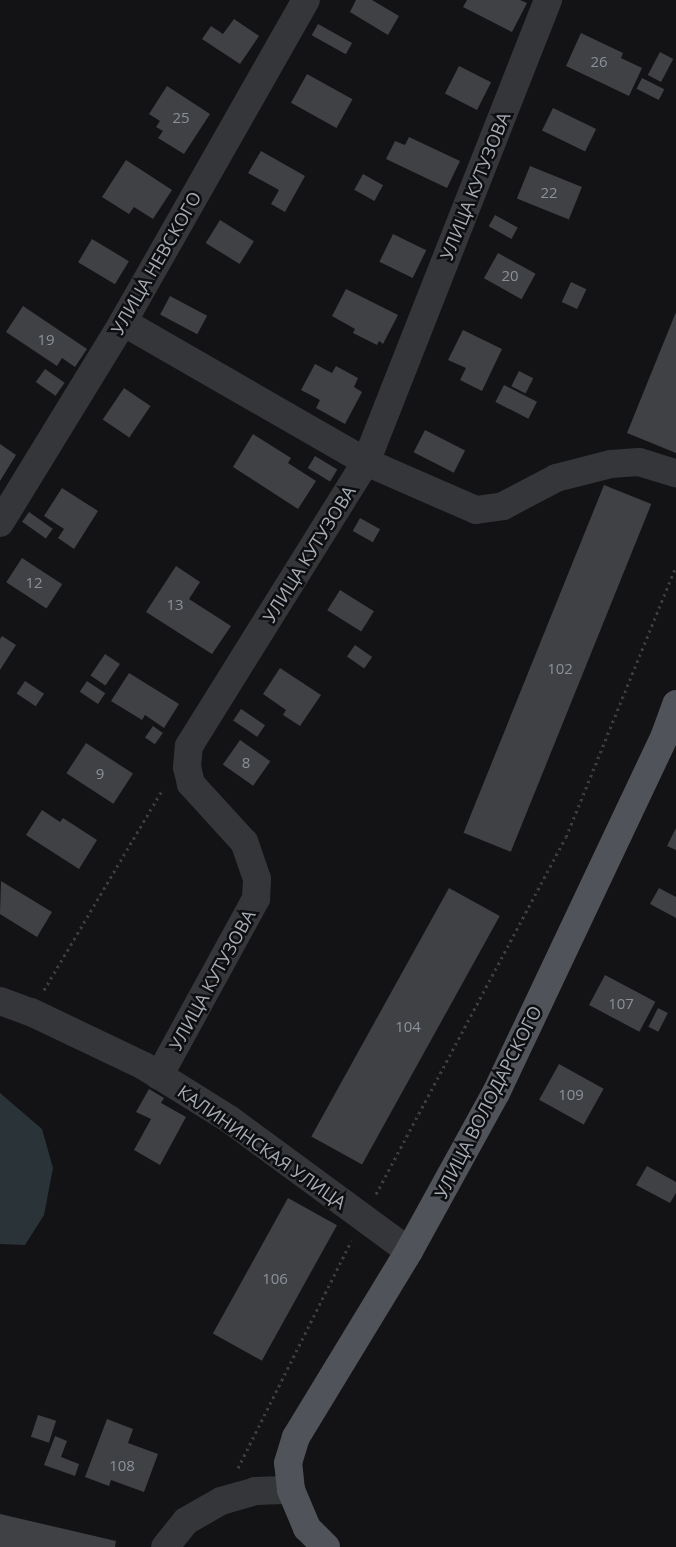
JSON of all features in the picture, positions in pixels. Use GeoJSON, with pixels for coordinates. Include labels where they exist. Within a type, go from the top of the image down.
{"type":"FeatureCollection","features":[{"type":"Feature","properties":{"kind":"main road","name":"УЛИЦА ВОЛОДАРСКОГО"},"geometry":{"type":"LineString","coordinates":[[326,1547],[308,1528],[291,1490],[288,1463],[296,1437],[309,1410],[409,1251],[496,1093],[670,738],[676,704]]}},
{"type":"Feature","properties":{"kind":"street","name":"УЛИЦА НЕВСКОГО"},"geometry":{"type":"LineString","coordinates":[[0,523],[122,322],[306,0]]}},
{"type":"Feature","properties":{"kind":"street","name":"УЛИЦА КУТУЗОВА"},"geometry":{"type":"LineString","coordinates":[[159,1076],[256,899],[257,880],[244,842],[191,784],[187,767],[189,746],[366,462],[548,0]]}},
{"type":"Feature","properties":{"kind":"street"},"geometry":{"type":"LineString","coordinates":[[122,322],[366,462],[476,510],[503,506],[556,478],[612,464],[639,462],[676,473]]}},
{"type":"Feature","properties":{"kind":"street","name":"КАЛИНИНСКАЯ УЛИЦА"},"geometry":{"type":"LineString","coordinates":[[0,1001],[31,1012],[159,1076],[229,1119],[409,1251]]}},
{"type":"Feature","properties":{"kind":"street"},"geometry":{"type":"LineString","coordinates":[[165,1547],[186,1521],[221,1501],[255,1491],[291,1490]]}},
{"type":"Feature","properties":{"kind":"path"},"geometry":{"type":"LineString","coordinates":[[221,1501],[363,1218],[566,837],[676,566]]}},
{"type":"Feature","properties":{"kind":"path"},"geometry":{"type":"LineString","coordinates":[[31,1012],[168,780]]}},
{"type":"Feature","properties":{"kind":"shaded area"},"geometry":{"type":"Polygon","coordinates":[[[0,1093],[42,1129],[53,1168],[44,1215],[25,1245],[0,1244],[0,1093]]]}},
{"type":"Feature","properties":{"kind":"building"},"geometry":{"type":"Polygon","coordinates":[[[356,0],[372,0],[399,16],[388,35],[350,12],[356,0]]]}},
{"type":"Feature","properties":{"kind":"building"},"geometry":{"type":"Polygon","coordinates":[[[467,0],[520,0],[527,3],[512,32],[463,7],[467,0]]]}},
{"type":"Feature","properties":{"kind":"building"},"geometry":{"type":"Polygon","coordinates":[[[234,19],[259,36],[240,64],[202,39],[211,26],[223,34],[234,19]]]}},
{"type":"Feature","properties":{"kind":"building"},"geometry":{"type":"Polygon","coordinates":[[[318,24],[352,43],[346,54],[312,35],[318,24]]]}},
{"type":"Feature","properties":{"kind":"building"},"geometry":{"type":"Polygon","coordinates":[[[581,33],[623,53],[621,58],[642,68],[629,96],[566,66],[581,33]]]}},
{"type":"Feature","properties":{"kind":"building"},"geometry":{"type":"Polygon","coordinates":[[[660,52],[673,59],[661,82],[648,75],[660,52]]]}},
{"type":"Feature","properties":{"kind":"building"},"geometry":{"type":"Polygon","coordinates":[[[459,66],[491,82],[477,110],[445,94],[459,66]]]}},
{"type":"Feature","properties":{"kind":"building"},"geometry":{"type":"Polygon","coordinates":[[[307,74],[352,99],[336,128],[291,103],[307,74]]]}},
{"type":"Feature","properties":{"kind":"building"},"geometry":{"type":"Polygon","coordinates":[[[642,78],[664,89],[659,100],[637,89],[642,78]]]}},
{"type":"Feature","properties":{"kind":"building"},"geometry":{"type":"Polygon","coordinates":[[[167,86],[210,114],[184,154],[158,138],[163,131],[156,127],[160,121],[149,114],[167,86]]]}},
{"type":"Feature","properties":{"kind":"building"},"geometry":{"type":"Polygon","coordinates":[[[553,108],[596,129],[585,152],[542,130],[553,108]]]}},
{"type":"Feature","properties":{"kind":"building"},"geometry":{"type":"Polygon","coordinates":[[[409,137],[460,161],[447,188],[386,159],[395,141],[405,145],[409,137]]]}},
{"type":"Feature","properties":{"kind":"building"},"geometry":{"type":"Polygon","coordinates":[[[261,151],[305,176],[285,212],[271,204],[279,190],[248,173],[261,151]]]}},
{"type":"Feature","properties":{"kind":"building"},"geometry":{"type":"Polygon","coordinates":[[[126,160],[172,190],[153,219],[134,207],[129,214],[102,197],[126,160]]]}},
{"type":"Feature","properties":{"kind":"building"},"geometry":{"type":"Polygon","coordinates":[[[530,166],[582,187],[569,219],[517,198],[530,166]]]}},
{"type":"Feature","properties":{"kind":"building"},"geometry":{"type":"Polygon","coordinates":[[[363,174],[383,185],[374,201],[354,190],[363,174]]]}},
{"type":"Feature","properties":{"kind":"building"},"geometry":{"type":"Polygon","coordinates":[[[495,215],[518,228],[511,239],[489,226],[495,215]]]}},
{"type":"Feature","properties":{"kind":"building"},"geometry":{"type":"Polygon","coordinates":[[[220,220],[254,241],[240,264],[206,243],[220,220]]]}},
{"type":"Feature","properties":{"kind":"building"},"geometry":{"type":"Polygon","coordinates":[[[393,234],[426,250],[413,278],[379,262],[393,234]]]}},
{"type":"Feature","properties":{"kind":"building"},"geometry":{"type":"Polygon","coordinates":[[[92,239],[129,261],[115,284],[78,262],[92,239]]]}},
{"type":"Feature","properties":{"kind":"building"},"geometry":{"type":"Polygon","coordinates":[[[498,253],[536,274],[522,299],[484,278],[498,253]]]}},
{"type":"Feature","properties":{"kind":"building"},"geometry":{"type":"Polygon","coordinates":[[[571,282],[586,289],[577,309],[562,302],[571,282]]]}},
{"type":"Feature","properties":{"kind":"building"},"geometry":{"type":"Polygon","coordinates":[[[346,289],[398,315],[383,344],[379,341],[377,345],[353,333],[355,329],[332,316],[346,289]]]}},
{"type":"Feature","properties":{"kind":"building"},"geometry":{"type":"Polygon","coordinates":[[[170,296],[207,316],[197,334],[160,315],[170,296]]]}},
{"type":"Feature","properties":{"kind":"building"},"geometry":{"type":"Polygon","coordinates":[[[23,306],[87,349],[75,367],[62,358],[57,366],[6,332],[23,306]]]}},
{"type":"Feature","properties":{"kind":"building"},"geometry":{"type":"Polygon","coordinates":[[[676,312],[676,453],[627,433],[676,312]]]}},
{"type":"Feature","properties":{"kind":"building"},"geometry":{"type":"Polygon","coordinates":[[[463,330],[502,349],[482,391],[460,380],[466,368],[448,360],[463,330]]]}},
{"type":"Feature","properties":{"kind":"building"},"geometry":{"type":"Polygon","coordinates":[[[315,364],[332,373],[336,366],[358,378],[354,387],[362,392],[345,424],[316,408],[320,400],[301,390],[315,364]]]}},
{"type":"Feature","properties":{"kind":"building"},"geometry":{"type":"Polygon","coordinates":[[[45,369],[65,383],[55,396],[36,382],[45,369]]]}},
{"type":"Feature","properties":{"kind":"building"},"geometry":{"type":"Polygon","coordinates":[[[519,371],[533,378],[526,393],[511,386],[519,371]]]}},
{"type":"Feature","properties":{"kind":"building"},"geometry":{"type":"Polygon","coordinates":[[[504,385],[537,402],[528,419],[495,402],[504,385]]]}},
{"type":"Feature","properties":{"kind":"building"},"geometry":{"type":"Polygon","coordinates":[[[124,388],[151,406],[129,437],[103,420],[124,388]]]}},
{"type":"Feature","properties":{"kind":"building"},"geometry":{"type":"Polygon","coordinates":[[[425,430],[465,450],[454,473],[414,452],[425,430]]]}},
{"type":"Feature","properties":{"kind":"building"},"geometry":{"type":"Polygon","coordinates":[[[253,434],[291,458],[288,463],[316,481],[298,509],[233,467],[253,434]]]}},
{"type":"Feature","properties":{"kind":"building"},"geometry":{"type":"Polygon","coordinates":[[[0,444],[16,455],[0,481],[0,444]]]}},
{"type":"Feature","properties":{"kind":"building"},"geometry":{"type":"Polygon","coordinates":[[[315,456],[337,469],[330,481],[308,468],[315,456]]]}},
{"type":"Feature","properties":{"kind":"building"},"geometry":{"type":"Polygon","coordinates":[[[604,485],[651,504],[511,852],[464,833],[604,485]]]}},
{"type":"Feature","properties":{"kind":"building"},"geometry":{"type":"Polygon","coordinates":[[[62,488],[98,511],[74,549],[58,538],[64,529],[44,516],[62,488]]]}},
{"type":"Feature","properties":{"kind":"building"},"geometry":{"type":"Polygon","coordinates":[[[29,512],[53,529],[46,538],[22,522],[29,512]]]}},
{"type":"Feature","properties":{"kind":"building"},"geometry":{"type":"Polygon","coordinates":[[[360,518],[380,529],[373,542],[353,531],[360,518]]]}},
{"type":"Feature","properties":{"kind":"building"},"geometry":{"type":"Polygon","coordinates":[[[22,558],[62,584],[46,608],[6,582],[22,558]]]}},
{"type":"Feature","properties":{"kind":"building"},"geometry":{"type":"Polygon","coordinates":[[[176,566],[200,582],[189,599],[231,626],[212,654],[146,612],[176,566]]]}},
{"type":"Feature","properties":{"kind":"building"},"geometry":{"type":"Polygon","coordinates":[[[340,590],[374,611],[361,632],[327,610],[340,590]]]}},
{"type":"Feature","properties":{"kind":"building"},"geometry":{"type":"Polygon","coordinates":[[[2,636],[16,645],[0,670],[0,639],[2,636]]]}},
{"type":"Feature","properties":{"kind":"building"},"geometry":{"type":"Polygon","coordinates":[[[355,645],[372,657],[364,669],[347,656],[355,645]]]}},
{"type":"Feature","properties":{"kind":"building"},"geometry":{"type":"Polygon","coordinates":[[[105,654],[120,664],[105,686],[90,676],[105,654]]]}},
{"type":"Feature","properties":{"kind":"building"},"geometry":{"type":"Polygon","coordinates":[[[280,668],[321,695],[300,726],[283,715],[286,710],[263,694],[280,668]]]}},
{"type":"Feature","properties":{"kind":"building"},"geometry":{"type":"Polygon","coordinates":[[[129,673],[179,704],[164,728],[145,715],[142,720],[111,701],[129,673]]]}},
{"type":"Feature","properties":{"kind":"building"},"geometry":{"type":"Polygon","coordinates":[[[25,681],[44,694],[36,706],[17,693],[25,681]]]}},
{"type":"Feature","properties":{"kind":"building"},"geometry":{"type":"Polygon","coordinates":[[[87,681],[105,693],[98,704],[80,692],[87,681]]]}},
{"type":"Feature","properties":{"kind":"building"},"geometry":{"type":"Polygon","coordinates":[[[241,709],[265,725],[257,737],[233,721],[241,709]]]}},
{"type":"Feature","properties":{"kind":"building"},"geometry":{"type":"Polygon","coordinates":[[[153,726],[163,733],[155,744],[145,737],[153,726]]]}},
{"type":"Feature","properties":{"kind":"building"},"geometry":{"type":"Polygon","coordinates":[[[240,740],[270,761],[253,786],[223,765],[240,740]]]}},
{"type":"Feature","properties":{"kind":"building"},"geometry":{"type":"Polygon","coordinates":[[[86,743],[133,773],[113,804],[66,773],[86,743]]]}},
{"type":"Feature","properties":{"kind":"building"},"geometry":{"type":"Polygon","coordinates":[[[42,810],[60,822],[63,818],[97,840],[79,869],[26,835],[42,810]]]}},
{"type":"Feature","properties":{"kind":"building"},"geometry":{"type":"Polygon","coordinates":[[[676,828],[676,850],[667,846],[676,828]]]}},
{"type":"Feature","properties":{"kind":"building"},"geometry":{"type":"Polygon","coordinates":[[[1,881],[52,912],[37,937],[0,914],[1,881]]]}},
{"type":"Feature","properties":{"kind":"building"},"geometry":{"type":"Polygon","coordinates":[[[449,888],[500,916],[362,1165],[311,1136],[449,888]]]}},
{"type":"Feature","properties":{"kind":"building"},"geometry":{"type":"Polygon","coordinates":[[[659,888],[676,897],[676,918],[650,904],[659,888]]]}},
{"type":"Feature","properties":{"kind":"building"},"geometry":{"type":"Polygon","coordinates":[[[605,975],[655,1002],[639,1032],[589,1005],[605,975]]]}},
{"type":"Feature","properties":{"kind":"building"},"geometry":{"type":"Polygon","coordinates":[[[658,1008],[668,1013],[658,1032],[648,1027],[658,1008]]]}},
{"type":"Feature","properties":{"kind":"building"},"geometry":{"type":"Polygon","coordinates":[[[559,1064],[604,1089],[584,1125],[539,1100],[559,1064]]]}},
{"type":"Feature","properties":{"kind":"building"},"geometry":{"type":"Polygon","coordinates":[[[149,1089],[164,1098],[161,1103],[186,1117],[160,1165],[134,1150],[151,1119],[136,1112],[149,1089]]]}},
{"type":"Feature","properties":{"kind":"building"},"geometry":{"type":"Polygon","coordinates":[[[647,1166],[676,1182],[676,1193],[670,1203],[636,1185],[647,1166]]]}},
{"type":"Feature","properties":{"kind":"building"},"geometry":{"type":"Polygon","coordinates":[[[288,1198],[337,1225],[262,1361],[213,1334],[288,1198]]]}},
{"type":"Feature","properties":{"kind":"building"},"geometry":{"type":"Polygon","coordinates":[[[38,1415],[56,1421],[49,1443],[31,1437],[38,1415]]]}},
{"type":"Feature","properties":{"kind":"building"},"geometry":{"type":"Polygon","coordinates":[[[107,1419],[133,1429],[128,1443],[158,1454],[144,1492],[111,1480],[109,1486],[85,1477],[107,1419]]]}},
{"type":"Feature","properties":{"kind":"building"},"geometry":{"type":"Polygon","coordinates":[[[55,1436],[67,1441],[61,1457],[79,1464],[75,1476],[44,1465],[55,1436]]]}},
{"type":"Feature","properties":{"kind":"building"},"geometry":{"type":"Polygon","coordinates":[[[0,1514],[116,1541],[115,1547],[0,1547],[0,1514]]]}}]}
